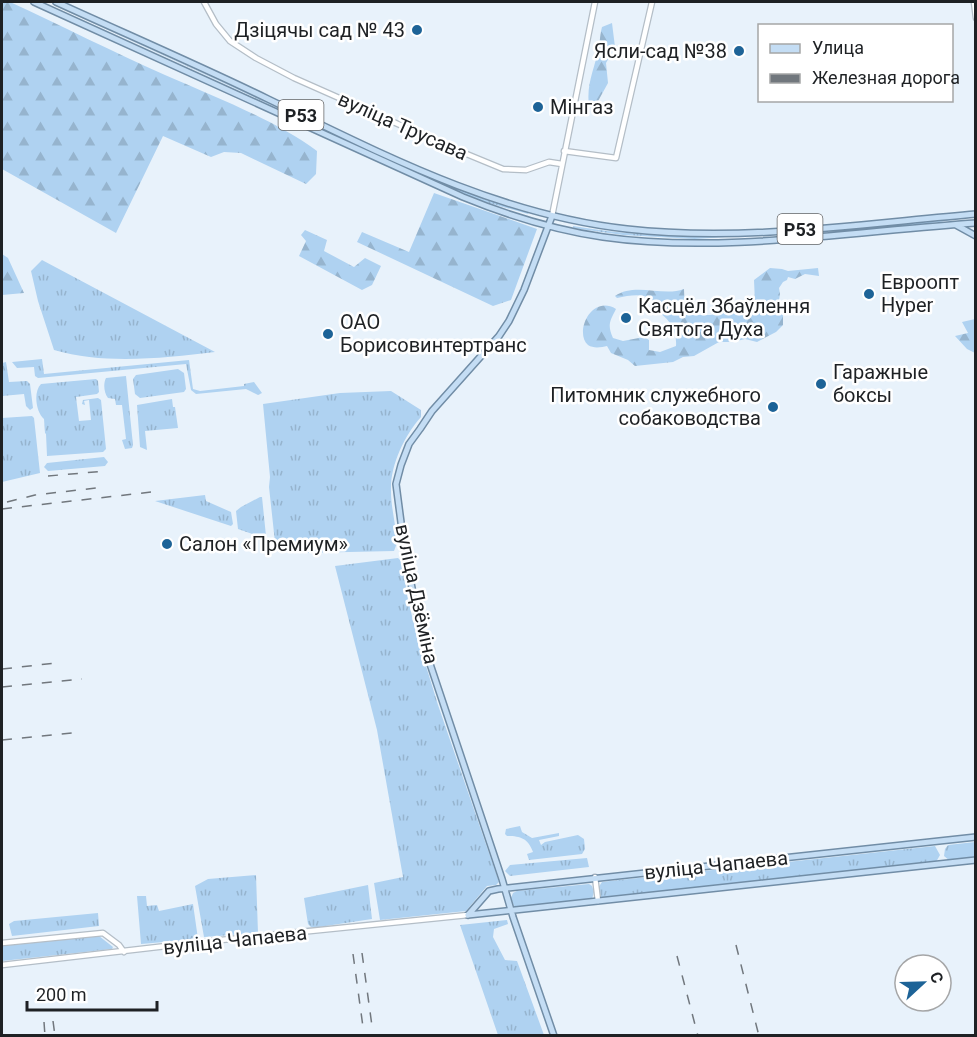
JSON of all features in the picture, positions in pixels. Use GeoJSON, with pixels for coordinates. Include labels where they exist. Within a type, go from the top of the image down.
{"type":"FeatureCollection","features":[{"type":"Feature","properties":{"kind":"main road","name":"Р53"},"geometry":{"type":"LineString","coordinates":[[34,2],[463,197],[564,230],[625,240],[706,242],[765,240],[975,223]]}},
{"type":"Feature","properties":{"kind":"main road","name":"Р53"},"geometry":{"type":"LineString","coordinates":[[56,2],[437,177],[509,204],[552,216],[624,229],[682,233],[791,230],[975,214]]}},
{"type":"Feature","properties":{"kind":"main road","name":"вуліца Дзёміна"},"geometry":{"type":"LineString","coordinates":[[552,216],[524,290],[509,321],[499,336],[432,411],[409,444],[396,484],[405,553],[423,643],[554,1035]]}},
{"type":"Feature","properties":{"kind":"main road"},"geometry":{"type":"LineString","coordinates":[[954,225],[975,236]]}},
{"type":"Feature","properties":{"kind":"main road","name":"вуліца Чапаева"},"geometry":{"type":"LineString","coordinates":[[468,915],[489,891],[505,888],[975,837]]}},
{"type":"Feature","properties":{"kind":"main road","name":"вуліца Чапаева"},"geometry":{"type":"LineString","coordinates":[[468,915],[975,860]]}},
{"type":"Feature","properties":{"kind":"street","name":"вуліца Трусава"},"geometry":{"type":"LineString","coordinates":[[204,2],[216,24],[230,41],[294,78],[478,160],[510,170],[526,170],[549,162],[562,164]]}},
{"type":"Feature","properties":{"kind":"street"},"geometry":{"type":"LineString","coordinates":[[552,216],[595,2]]}},
{"type":"Feature","properties":{"kind":"street"},"geometry":{"type":"LineString","coordinates":[[564,151],[616,158],[652,2]]}},
{"type":"Feature","properties":{"kind":"street"},"geometry":{"type":"LineString","coordinates":[[974,2],[975,18]]}},
{"type":"Feature","properties":{"kind":"street"},"geometry":{"type":"LineString","coordinates":[[595,877],[598,901]]}},
{"type":"Feature","properties":{"kind":"street","name":"вуліца Чапаева"},"geometry":{"type":"LineString","coordinates":[[2,965],[468,915]]}},
{"type":"Feature","properties":{"kind":"street"},"geometry":{"type":"LineString","coordinates":[[2,943],[104,933],[124,951]]}},
{"type":"Feature","properties":{"kind":"green space"},"geometry":{"type":"Polygon","coordinates":[[[2,2],[10,2],[282,129],[317,151],[316,174],[306,184],[241,153],[224,152],[211,157],[163,136],[116,233],[2,169],[2,2]]]}},
{"type":"Feature","properties":{"kind":"green space"},"geometry":{"type":"Polygon","coordinates":[[[47,2],[446,184],[483,199],[529,212],[528,214],[482,201],[458,191],[47,2]]]}},
{"type":"Feature","properties":{"kind":"green space"},"geometry":{"type":"Polygon","coordinates":[[[612,23],[615,47],[606,63],[608,83],[597,103],[589,106],[590,83],[602,27],[612,23]]]}},
{"type":"Feature","properties":{"kind":"green space"},"geometry":{"type":"Polygon","coordinates":[[[434,193],[537,229],[511,300],[493,306],[357,242],[362,232],[409,252],[434,193]]]}},
{"type":"Feature","properties":{"kind":"green space"},"geometry":{"type":"Polygon","coordinates":[[[972,217],[926,224],[824,231],[873,226],[972,217]]]}},
{"type":"Feature","properties":{"kind":"green space"},"geometry":{"type":"Polygon","coordinates":[[[573,226],[623,233],[672,236],[762,235],[695,239],[623,235],[573,228],[573,226]]]}},
{"type":"Feature","properties":{"kind":"green space"},"geometry":{"type":"Polygon","coordinates":[[[305,230],[327,240],[324,251],[354,267],[365,258],[381,266],[372,285],[362,290],[299,256],[306,241],[301,235],[305,230]]]}},
{"type":"Feature","properties":{"kind":"green space"},"geometry":{"type":"Polygon","coordinates":[[[2,254],[8,258],[24,293],[2,295],[2,254]]]}},
{"type":"Feature","properties":{"kind":"green space"},"geometry":{"type":"Polygon","coordinates":[[[42,260],[215,352],[155,358],[114,359],[74,355],[54,350],[31,271],[42,260]]]}},
{"type":"Feature","properties":{"kind":"green space"},"geometry":{"type":"Polygon","coordinates":[[[770,268],[788,271],[818,268],[819,276],[805,274],[795,279],[788,277],[783,282],[779,288],[778,306],[783,314],[783,325],[776,332],[757,342],[745,339],[719,342],[694,356],[683,357],[673,362],[635,366],[628,360],[611,353],[607,346],[593,347],[588,345],[584,339],[584,324],[587,317],[599,307],[607,306],[616,309],[610,323],[613,338],[623,341],[644,337],[649,340],[649,350],[660,352],[676,346],[672,327],[653,301],[637,295],[617,298],[615,296],[631,290],[667,292],[684,289],[685,315],[711,315],[755,303],[754,280],[770,268]]]}},
{"type":"Feature","properties":{"kind":"green space"},"geometry":{"type":"Polygon","coordinates":[[[976,319],[975,353],[967,349],[955,336],[968,333],[962,322],[976,319]]]}},
{"type":"Feature","properties":{"kind":"green space"},"geometry":{"type":"Polygon","coordinates":[[[42,359],[44,374],[189,360],[193,389],[200,391],[244,386],[244,384],[254,382],[262,393],[258,395],[246,389],[196,394],[191,390],[186,364],[38,378],[35,376],[34,367],[17,368],[12,362],[42,359]]]}},
{"type":"Feature","properties":{"kind":"green space"},"geometry":{"type":"Polygon","coordinates":[[[6,362],[9,382],[27,381],[30,384],[33,408],[30,410],[26,406],[24,394],[2,396],[2,363],[6,362]]]}},
{"type":"Feature","properties":{"kind":"green space"},"geometry":{"type":"Polygon","coordinates":[[[178,369],[184,373],[186,389],[184,392],[140,398],[135,394],[133,379],[136,375],[178,369]]]}},
{"type":"Feature","properties":{"kind":"green space"},"geometry":{"type":"Polygon","coordinates":[[[126,376],[133,445],[132,448],[125,449],[122,440],[126,439],[122,405],[116,405],[115,399],[108,398],[104,386],[106,378],[126,376]]]}},
{"type":"Feature","properties":{"kind":"green space"},"geometry":{"type":"Polygon","coordinates":[[[96,379],[99,392],[97,394],[76,397],[79,421],[91,420],[89,400],[84,401],[85,405],[82,404],[83,400],[98,398],[101,400],[106,449],[103,452],[47,456],[44,419],[36,402],[41,384],[96,379]]]}},
{"type":"Feature","properties":{"kind":"green space"},"geometry":{"type":"Polygon","coordinates":[[[391,391],[421,410],[421,417],[404,442],[391,481],[397,543],[394,551],[304,553],[275,542],[263,404],[340,393],[391,391]]]}},
{"type":"Feature","properties":{"kind":"green space"},"geometry":{"type":"Polygon","coordinates":[[[172,399],[178,428],[145,431],[147,450],[140,447],[137,405],[172,399]]]}},
{"type":"Feature","properties":{"kind":"green space"},"geometry":{"type":"Polygon","coordinates":[[[32,416],[40,473],[2,482],[2,418],[32,416]]]}},
{"type":"Feature","properties":{"kind":"green space"},"geometry":{"type":"Polygon","coordinates":[[[104,457],[108,462],[105,466],[48,471],[44,467],[47,463],[104,457]]]}},
{"type":"Feature","properties":{"kind":"green space"},"geometry":{"type":"Polygon","coordinates":[[[205,495],[206,501],[231,512],[233,524],[231,526],[155,501],[205,495]]]}},
{"type":"Feature","properties":{"kind":"green space"},"geometry":{"type":"Polygon","coordinates":[[[262,497],[266,536],[264,538],[238,529],[236,511],[262,497]]]}},
{"type":"Feature","properties":{"kind":"green space"},"geometry":{"type":"Polygon","coordinates":[[[398,558],[402,562],[418,640],[438,705],[499,882],[496,885],[487,886],[466,911],[380,920],[374,883],[403,877],[377,730],[335,566],[398,558]]]}},
{"type":"Feature","properties":{"kind":"green space"},"geometry":{"type":"Polygon","coordinates":[[[520,826],[522,832],[532,838],[559,833],[559,836],[539,840],[541,845],[545,842],[578,835],[584,839],[585,849],[582,854],[529,860],[527,854],[533,852],[529,844],[520,837],[505,834],[506,829],[520,826]]]}},
{"type":"Feature","properties":{"kind":"green space"},"geometry":{"type":"Polygon","coordinates":[[[975,842],[975,858],[950,861],[944,856],[948,845],[975,842]]]}},
{"type":"Feature","properties":{"kind":"green space"},"geometry":{"type":"Polygon","coordinates":[[[935,846],[940,855],[936,862],[603,898],[600,897],[598,888],[602,882],[610,881],[935,846]]]}},
{"type":"Feature","properties":{"kind":"green space"},"geometry":{"type":"Polygon","coordinates":[[[587,858],[589,867],[510,876],[505,871],[510,865],[587,858]]]}},
{"type":"Feature","properties":{"kind":"green space"},"geometry":{"type":"Polygon","coordinates":[[[256,875],[258,933],[204,937],[195,886],[208,879],[256,875]]]}},
{"type":"Feature","properties":{"kind":"green space"},"geometry":{"type":"Polygon","coordinates":[[[589,884],[594,892],[592,899],[588,900],[517,907],[514,906],[511,898],[517,891],[589,884]]]}},
{"type":"Feature","properties":{"kind":"green space"},"geometry":{"type":"Polygon","coordinates":[[[368,885],[372,919],[319,927],[311,927],[308,924],[304,898],[368,885]]]}},
{"type":"Feature","properties":{"kind":"green space"},"geometry":{"type":"Polygon","coordinates":[[[137,896],[146,896],[147,906],[157,905],[159,911],[193,904],[198,939],[141,944],[137,896]]]}},
{"type":"Feature","properties":{"kind":"green space"},"geometry":{"type":"Polygon","coordinates":[[[98,913],[99,926],[12,936],[9,924],[14,921],[98,913]]]}},
{"type":"Feature","properties":{"kind":"green space"},"geometry":{"type":"Polygon","coordinates":[[[507,920],[508,924],[494,929],[493,937],[505,960],[517,961],[544,1035],[498,1035],[460,925],[507,920]]]}},
{"type":"Feature","properties":{"kind":"green space"},"geometry":{"type":"Polygon","coordinates":[[[99,936],[113,947],[112,949],[2,961],[2,946],[99,936]]]}},
{"type":"Feature","properties":{"kind":"railway"},"geometry":{"type":"LineString","coordinates":[[48,476],[105,471]]}},
{"type":"Feature","properties":{"kind":"railway"},"geometry":{"type":"LineString","coordinates":[[7,502],[35,495],[105,487]]}},
{"type":"Feature","properties":{"kind":"railway"},"geometry":{"type":"LineString","coordinates":[[2,509],[151,492]]}},
{"type":"Feature","properties":{"kind":"railway"},"geometry":{"type":"LineString","coordinates":[[2,669],[56,663]]}},
{"type":"Feature","properties":{"kind":"railway"},"geometry":{"type":"LineString","coordinates":[[2,687],[82,679]]}},
{"type":"Feature","properties":{"kind":"railway"},"geometry":{"type":"LineString","coordinates":[[2,740],[72,733]]}},
{"type":"Feature","properties":{"kind":"railway"},"geometry":{"type":"LineString","coordinates":[[736,945],[759,1036]]}},
{"type":"Feature","properties":{"kind":"railway"},"geometry":{"type":"LineString","coordinates":[[362,953],[372,1026]]}},
{"type":"Feature","properties":{"kind":"railway"},"geometry":{"type":"LineString","coordinates":[[353,954],[363,1027]]}},
{"type":"Feature","properties":{"kind":"railway"},"geometry":{"type":"LineString","coordinates":[[677,956],[698,1036]]}},
{"type":"Feature","properties":{"kind":"railway"},"geometry":{"type":"LineString","coordinates":[[53,1021],[55,1036]]}},
{"type":"Feature","properties":{"kind":"railway"},"geometry":{"type":"LineString","coordinates":[[44,1022],[45,1036]]}},
{"type":"Feature","properties":{"kind":"place","name":"Дзіцячы сад № 43"},"geometry":{"type":"Point","coordinates":[417,30]}},
{"type":"Feature","properties":{"kind":"place","name":"Ясли-сад №38"},"geometry":{"type":"Point","coordinates":[739,51]}},
{"type":"Feature","properties":{"kind":"place","name":"Мінгаз"},"geometry":{"type":"Point","coordinates":[538,107]}},
{"type":"Feature","properties":{"kind":"place","name":"Евроопт Hyper"},"geometry":{"type":"Point","coordinates":[869,294]}},
{"type":"Feature","properties":{"kind":"place","name":"Касцёл Збаўлення Святога Духа"},"geometry":{"type":"Point","coordinates":[626,318]}},
{"type":"Feature","properties":{"kind":"place","name":"ОАО Борисовинтертранс"},"geometry":{"type":"Point","coordinates":[328,334]}},
{"type":"Feature","properties":{"kind":"place","name":"Гаражные боксы"},"geometry":{"type":"Point","coordinates":[821,384]}},
{"type":"Feature","properties":{"kind":"place","name":"Питомник служебного собаководства"},"geometry":{"type":"Point","coordinates":[773,407]}},
{"type":"Feature","properties":{"kind":"place","name":"Салон «Премиум»"},"geometry":{"type":"Point","coordinates":[167,544]}}]}
